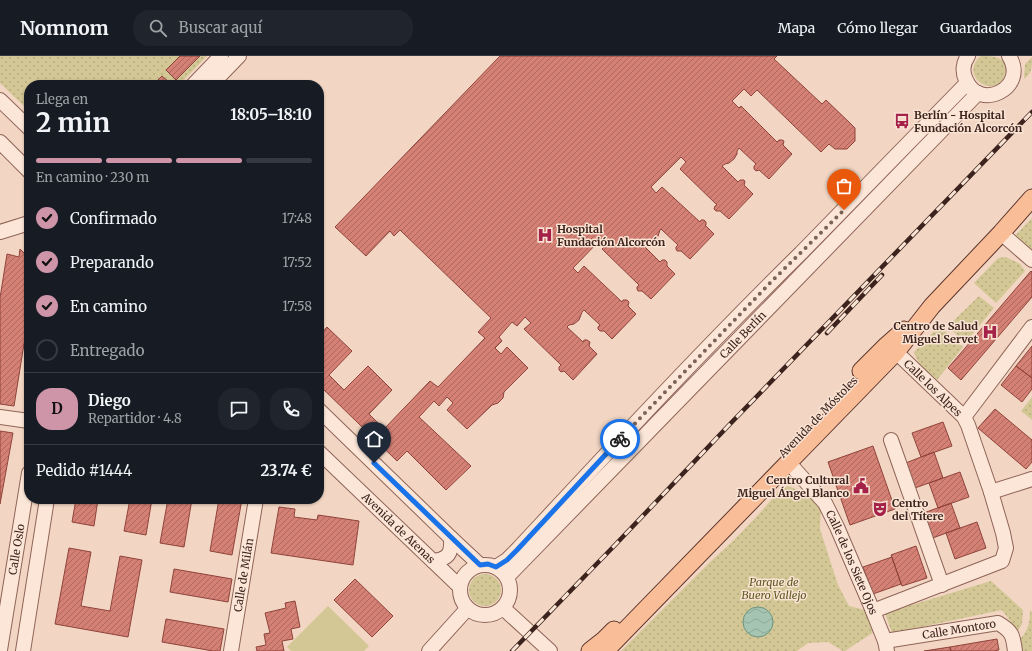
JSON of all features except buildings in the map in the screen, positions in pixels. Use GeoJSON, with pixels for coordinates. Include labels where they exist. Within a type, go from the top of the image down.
{"type":"FeatureCollection","features":[{"type":"Feature","properties":{"kind":"main road","name":"Avenida de Móstoles"},"geometry":{"type":"LineString","coordinates":[[607,651],[610,646],[896,352],[932,306],[1032,198]]}},
{"type":"Feature","properties":{"kind":"main road","name":"Avenida de Móstoles"},"geometry":{"type":"LineString","coordinates":[[590,651],[604,640],[886,345],[932,306]]}},
{"type":"Feature","properties":{"kind":"street"},"geometry":{"type":"LineString","coordinates":[[198,80],[221,56]]}},
{"type":"Feature","properties":{"kind":"street"},"geometry":{"type":"LineString","coordinates":[[216,80],[239,56]]}},
{"type":"Feature","properties":{"kind":"street"},"geometry":{"type":"LineString","coordinates":[[966,57],[964,71],[967,83],[978,93],[984,95],[998,94],[1008,86],[1014,73],[1012,57]]}},
{"type":"Feature","properties":{"kind":"street","name":"Calle Berlín"},"geometry":{"type":"LineString","coordinates":[[496,567],[507,560],[517,550],[624,435],[773,280],[967,83]]}},
{"type":"Feature","properties":{"kind":"street","name":"Calle Berlín"},"geometry":{"type":"LineString","coordinates":[[507,577],[978,93]]}},
{"type":"Feature","properties":{"kind":"street"},"geometry":{"type":"LineString","coordinates":[[0,100],[24,123]]}},
{"type":"Feature","properties":{"kind":"street"},"geometry":{"type":"LineString","coordinates":[[0,142],[24,163]]}},
{"type":"Feature","properties":{"kind":"street"},"geometry":{"type":"LineString","coordinates":[[0,232],[24,225]]}},
{"type":"Feature","properties":{"kind":"street"},"geometry":{"type":"LineString","coordinates":[[1001,233],[1032,260]]}},
{"type":"Feature","properties":{"kind":"street"},"geometry":{"type":"LineString","coordinates":[[964,417],[1032,327]]}},
{"type":"Feature","properties":{"kind":"street","name":"Calle los Alpes"},"geometry":{"type":"LineString","coordinates":[[873,611],[1002,561],[1006,548],[1004,533],[991,492],[964,417],[896,352]]}},
{"type":"Feature","properties":{"kind":"street"},"geometry":{"type":"LineString","coordinates":[[324,415],[480,565]]}},
{"type":"Feature","properties":{"kind":"street"},"geometry":{"type":"LineString","coordinates":[[0,417],[24,420]]}},
{"type":"Feature","properties":{"kind":"street"},"geometry":{"type":"LineString","coordinates":[[891,440],[942,584]]}},
{"type":"Feature","properties":{"kind":"street","name":"Avenida de Atenas"},"geometry":{"type":"LineString","coordinates":[[324,457],[460,587]]}},
{"type":"Feature","properties":{"kind":"street","name":"Calle de los Siete Ojos"},"geometry":{"type":"LineString","coordinates":[[789,463],[825,502],[873,611],[886,646]]}},
{"type":"Feature","properties":{"kind":"street"},"geometry":{"type":"LineString","coordinates":[[991,492],[1032,479]]}},
{"type":"Feature","properties":{"kind":"street","name":"Calle Oslo"},"geometry":{"type":"LineString","coordinates":[[0,650],[24,504]]}},
{"type":"Feature","properties":{"kind":"street","name":"Calle Oslo"},"geometry":{"type":"LineString","coordinates":[[23,651],[46,504]]}},
{"type":"Feature","properties":{"kind":"street","name":"Calle de Milán"},"geometry":{"type":"LineString","coordinates":[[231,651],[255,504]]}},
{"type":"Feature","properties":{"kind":"street"},"geometry":{"type":"LineString","coordinates":[[433,561],[442,560],[448,556],[452,547],[452,538]]}},
{"type":"Feature","properties":{"kind":"street"},"geometry":{"type":"LineString","coordinates":[[488,564],[496,567],[507,577],[510,585],[508,601],[503,608],[488,615],[480,614],[467,609],[460,594],[462,579],[466,573],[472,568],[480,565],[488,564]]}},
{"type":"Feature","properties":{"kind":"street"},"geometry":{"type":"LineString","coordinates":[[503,608],[550,651]]}},
{"type":"Feature","properties":{"kind":"street"},"geometry":{"type":"LineString","coordinates":[[428,651],[467,609]]}},
{"type":"Feature","properties":{"kind":"street","name":"Calle Montoro"},"geometry":{"type":"LineString","coordinates":[[886,646],[998,623],[1008,629],[1014,638],[1015,651]]}},
{"type":"Feature","properties":{"kind":"green space"},"geometry":{"type":"Polygon","coordinates":[[[0,56],[207,56],[184,80],[24,80],[24,106],[0,83],[0,56]]]}},
{"type":"Feature","properties":{"kind":"green space"},"geometry":{"type":"Polygon","coordinates":[[[981,56],[991,56],[1001,59],[1005,64],[1005,75],[999,83],[993,86],[986,85],[975,77],[973,71],[975,63],[981,56]]]}},
{"type":"Feature","properties":{"kind":"green space"},"geometry":{"type":"Polygon","coordinates":[[[1032,57],[1031,70],[1024,79],[1025,64],[1032,57]]]}},
{"type":"Feature","properties":{"kind":"green space"},"geometry":{"type":"Polygon","coordinates":[[[1032,218],[1032,255],[1013,238],[1032,218]]]}},
{"type":"Feature","properties":{"kind":"green space"},"geometry":{"type":"Polygon","coordinates":[[[1006,257],[1020,264],[1025,271],[996,303],[974,283],[998,258],[1006,257]]]}},
{"type":"Feature","properties":{"kind":"green space"},"geometry":{"type":"Polygon","coordinates":[[[979,296],[994,308],[965,343],[948,326],[979,296]]]}},
{"type":"Feature","properties":{"kind":"green space"},"geometry":{"type":"Polygon","coordinates":[[[939,326],[963,347],[937,380],[920,364],[914,352],[939,326]]]}},
{"type":"Feature","properties":{"kind":"green space"},"geometry":{"type":"Polygon","coordinates":[[[1032,397],[1032,420],[1021,411],[1032,397]]]}},
{"type":"Feature","properties":{"kind":"green space","name":"Parque de Buero Vallejo"},"geometry":{"type":"Polygon","coordinates":[[[788,486],[806,493],[821,506],[820,529],[838,585],[849,606],[865,610],[874,632],[845,651],[828,642],[808,643],[797,651],[621,651],[734,540],[780,490],[788,486]]]}},
{"type":"Feature","properties":{"kind":"green space"},"geometry":{"type":"Polygon","coordinates":[[[482,574],[488,574],[498,581],[501,590],[500,596],[494,603],[488,606],[482,606],[472,599],[469,593],[469,587],[476,577],[482,574]]]}},
{"type":"Feature","properties":{"kind":"green space"},"geometry":{"type":"Polygon","coordinates":[[[991,581],[1023,610],[1022,624],[1018,631],[1002,610],[892,633],[885,613],[991,581]]]}},
{"type":"Feature","properties":{"kind":"green space"},"geometry":{"type":"Polygon","coordinates":[[[328,606],[369,646],[364,651],[291,651],[287,647],[328,606]]]}},
{"type":"Feature","properties":{"kind":"green space"},"geometry":{"type":"Polygon","coordinates":[[[1030,610],[1032,612],[1032,651],[1022,651],[1020,639],[1028,626],[1030,610]]]}},
{"type":"Feature","properties":{"kind":"water"},"geometry":{"type":"Polygon","coordinates":[[[758,607],[764,608],[772,616],[772,628],[764,636],[758,637],[752,636],[744,628],[743,622],[744,616],[752,608],[758,607]]]}},
{"type":"Feature","properties":{"kind":"railway"},"geometry":{"type":"LineString","coordinates":[[512,651],[1032,112]]}},
{"type":"Feature","properties":{"kind":"railway"},"geometry":{"type":"LineString","coordinates":[[827,333],[882,275]]}},
{"type":"Feature","properties":{"kind":"way so far"},"geometry":{"type":"LineString","coordinates":[[620,439],[773,280],[844,210]]}},
{"type":"Feature","properties":{"kind":"place","name":"Berlín - Hospital Fundación Alcorcón"},"geometry":{"type":"Point","coordinates":[902,121]}},
{"type":"Feature","properties":{"kind":"place","name":"Hospital Fundación Alcorcón"},"geometry":{"type":"Point","coordinates":[545,235]}},
{"type":"Feature","properties":{"kind":"place","name":"Centro de Salud Miguel Servet"},"geometry":{"type":"Point","coordinates":[990,332]}},
{"type":"Feature","properties":{"kind":"place","name":"Centro Cultural Miguel Ángel Blanco"},"geometry":{"type":"Point","coordinates":[861,486]}},
{"type":"Feature","properties":{"kind":"place","name":"Centro del Títere"},"geometry":{"type":"Point","coordinates":[880,509]}},
{"type":"Feature","properties":{"kind":"route"},"geometry":{"type":"LineString","coordinates":[[374,463],[480,565],[488,564],[496,567],[507,560],[517,550],[620,439]]}}]}
